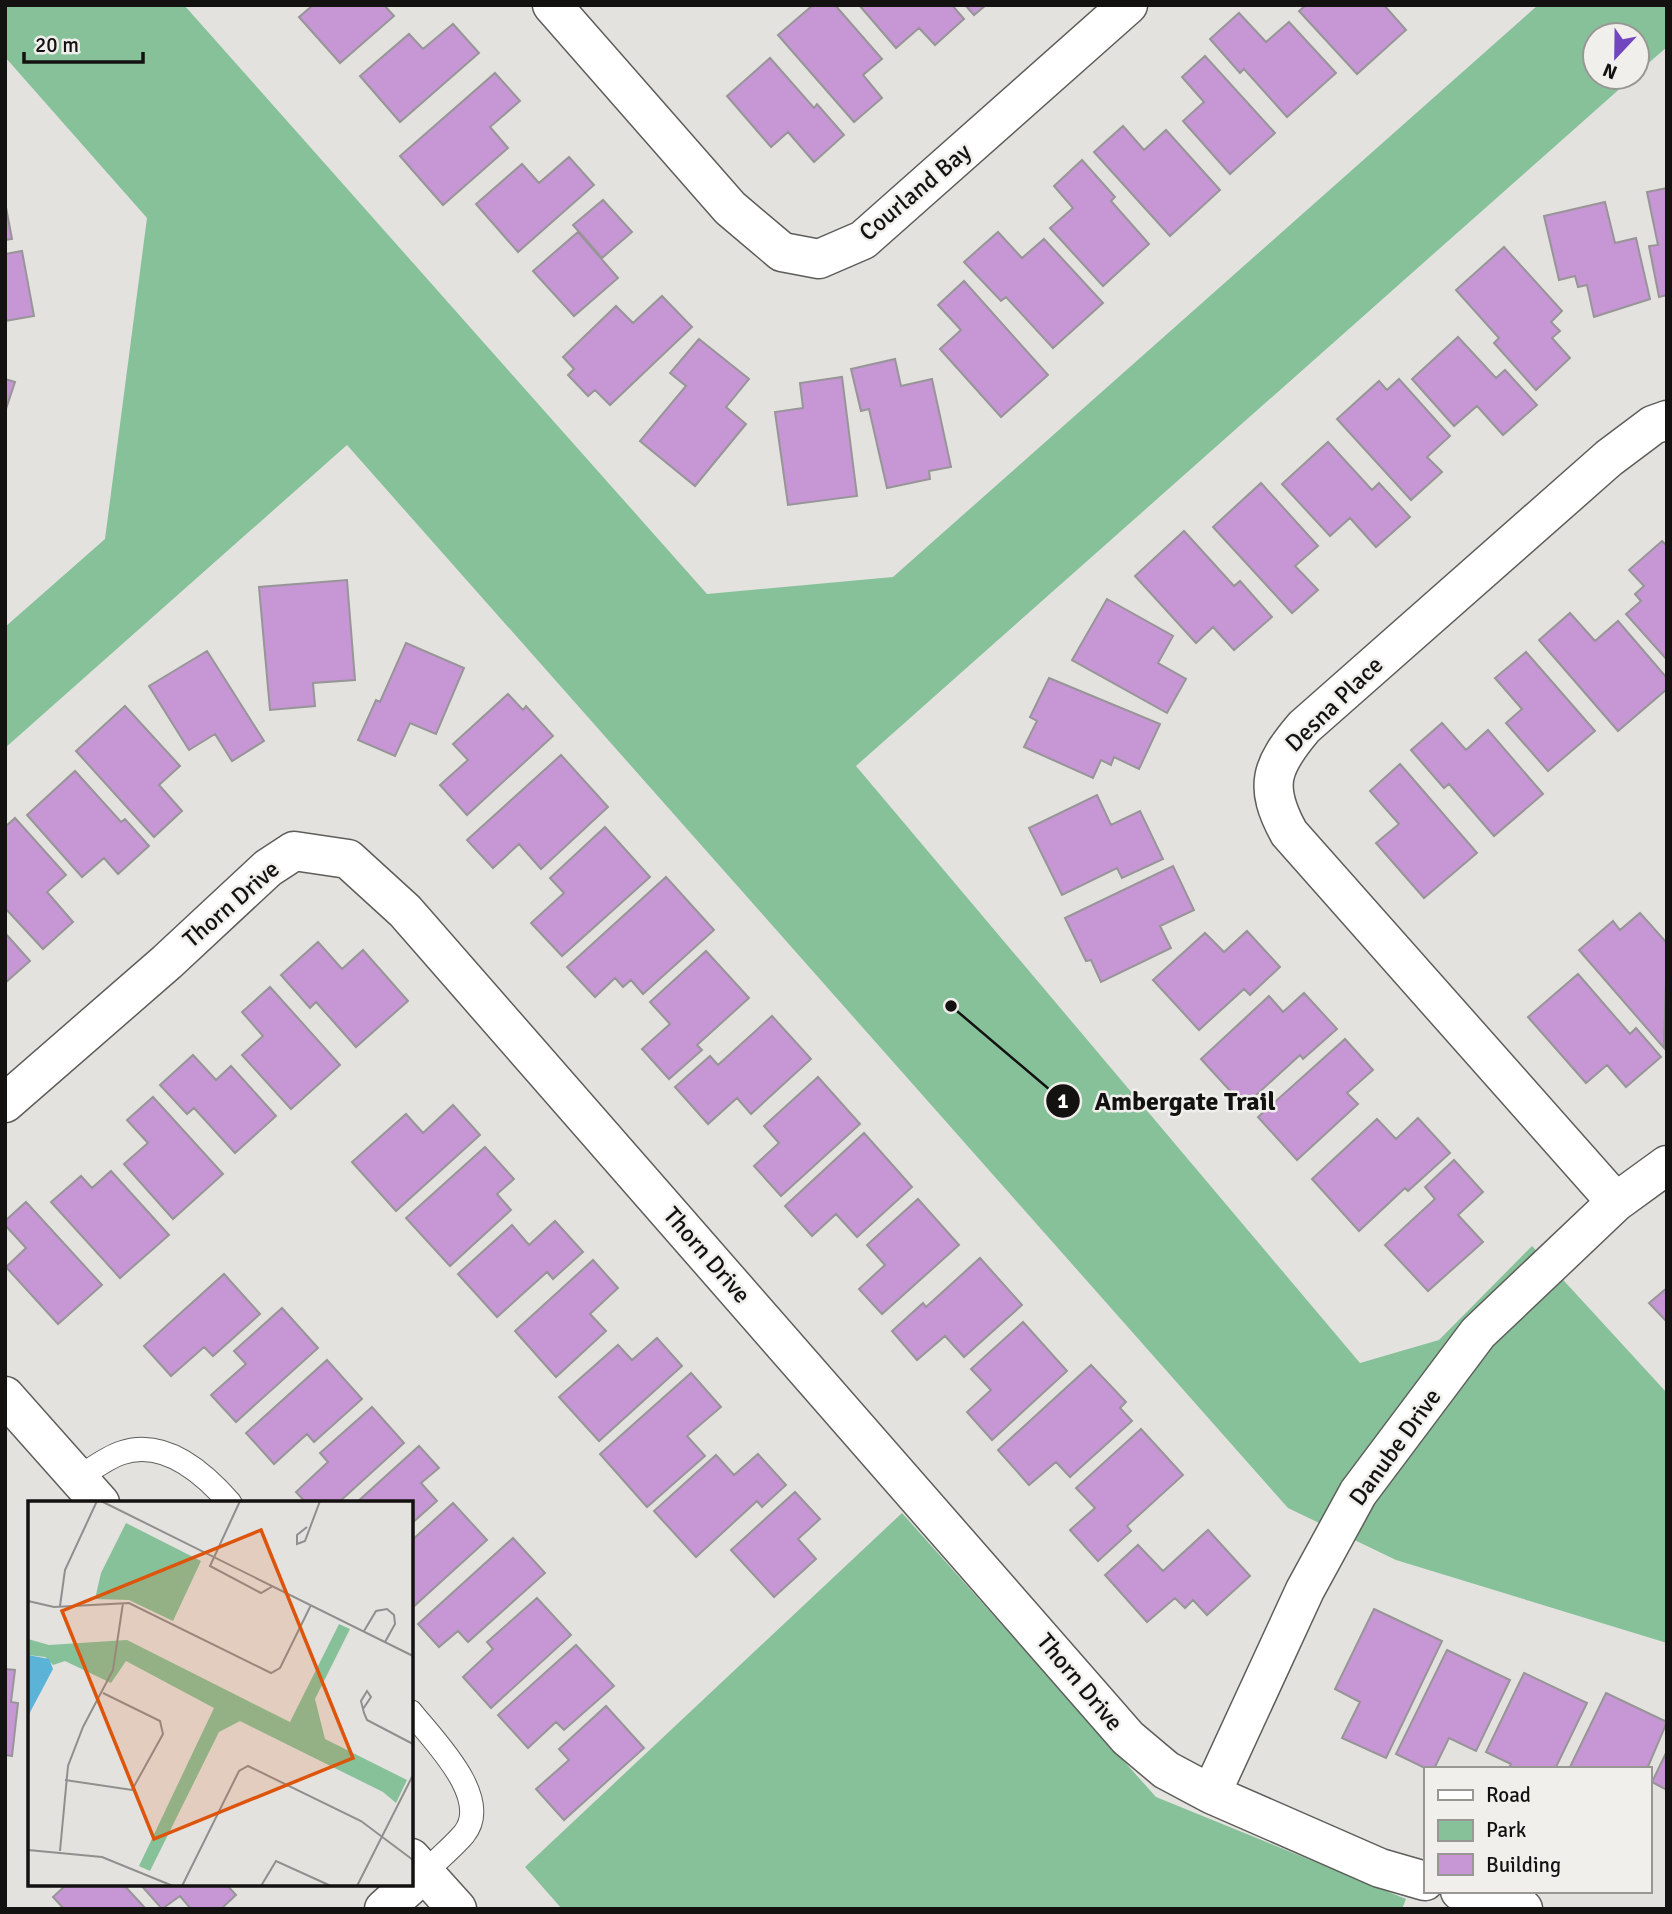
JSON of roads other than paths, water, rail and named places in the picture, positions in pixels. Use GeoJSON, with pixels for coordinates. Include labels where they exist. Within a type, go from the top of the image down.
{"type":"FeatureCollection","features":[{"type":"Feature","properties":{"kind":"street","name":"Courland Bay"},"geometry":{"type":"LineString","coordinates":[[552,5],[730,208],[782,252],[819,259],[863,240],[1128,5]]}},
{"type":"Feature","properties":{"kind":"street","name":"Desna Place"},"geometry":{"type":"LineString","coordinates":[[1616,1202],[1289,833],[1275,808],[1273,791],[1281,755],[1304,727],[1609,458],[1653,425],[1667,420]]}},
{"type":"Feature","properties":{"kind":"street","name":"Thorn Drive"},"geometry":{"type":"LineString","coordinates":[[5,1103],[167,962],[268,867],[294,851],[348,859],[405,911],[1128,1738],[1166,1770],[1212,1794],[1380,1868],[1424,1881]]}},
{"type":"Feature","properties":{"kind":"street","name":"Danube Drive"},"geometry":{"type":"LineString","coordinates":[[1212,1794],[1305,1590],[1358,1493],[1478,1333],[1616,1202],[1667,1166]]}},
{"type":"Feature","properties":{"kind":"street"},"geometry":{"type":"LineString","coordinates":[[5,1396],[89,1490]]}},
{"type":"Feature","properties":{"kind":"street"},"geometry":{"type":"LineString","coordinates":[[418,1865],[457,1909]]}},
{"type":"Feature","properties":{"kind":"street"},"geometry":{"type":"LineString","coordinates":[[384,1909],[402,1886]]}},
{"type":"Feature","properties":{"kind":"street"},"geometry":{"type":"LineString","coordinates":[[1467,1893],[1523,1909]]}},
{"type":"Feature","properties":{"kind":"lane"},"geometry":{"type":"LineString","coordinates":[[89,1490],[120,1453],[138,1450],[164,1454],[188,1464],[228,1501]]}},
{"type":"Feature","properties":{"kind":"lane"},"geometry":{"type":"LineString","coordinates":[[413,1715],[462,1778],[472,1806],[466,1832],[418,1865]]}},
{"type":"Feature","properties":{"kind":"place","name":"Ambergate Trail"},"geometry":{"type":"Point","coordinates":[951,1006]}}]}
